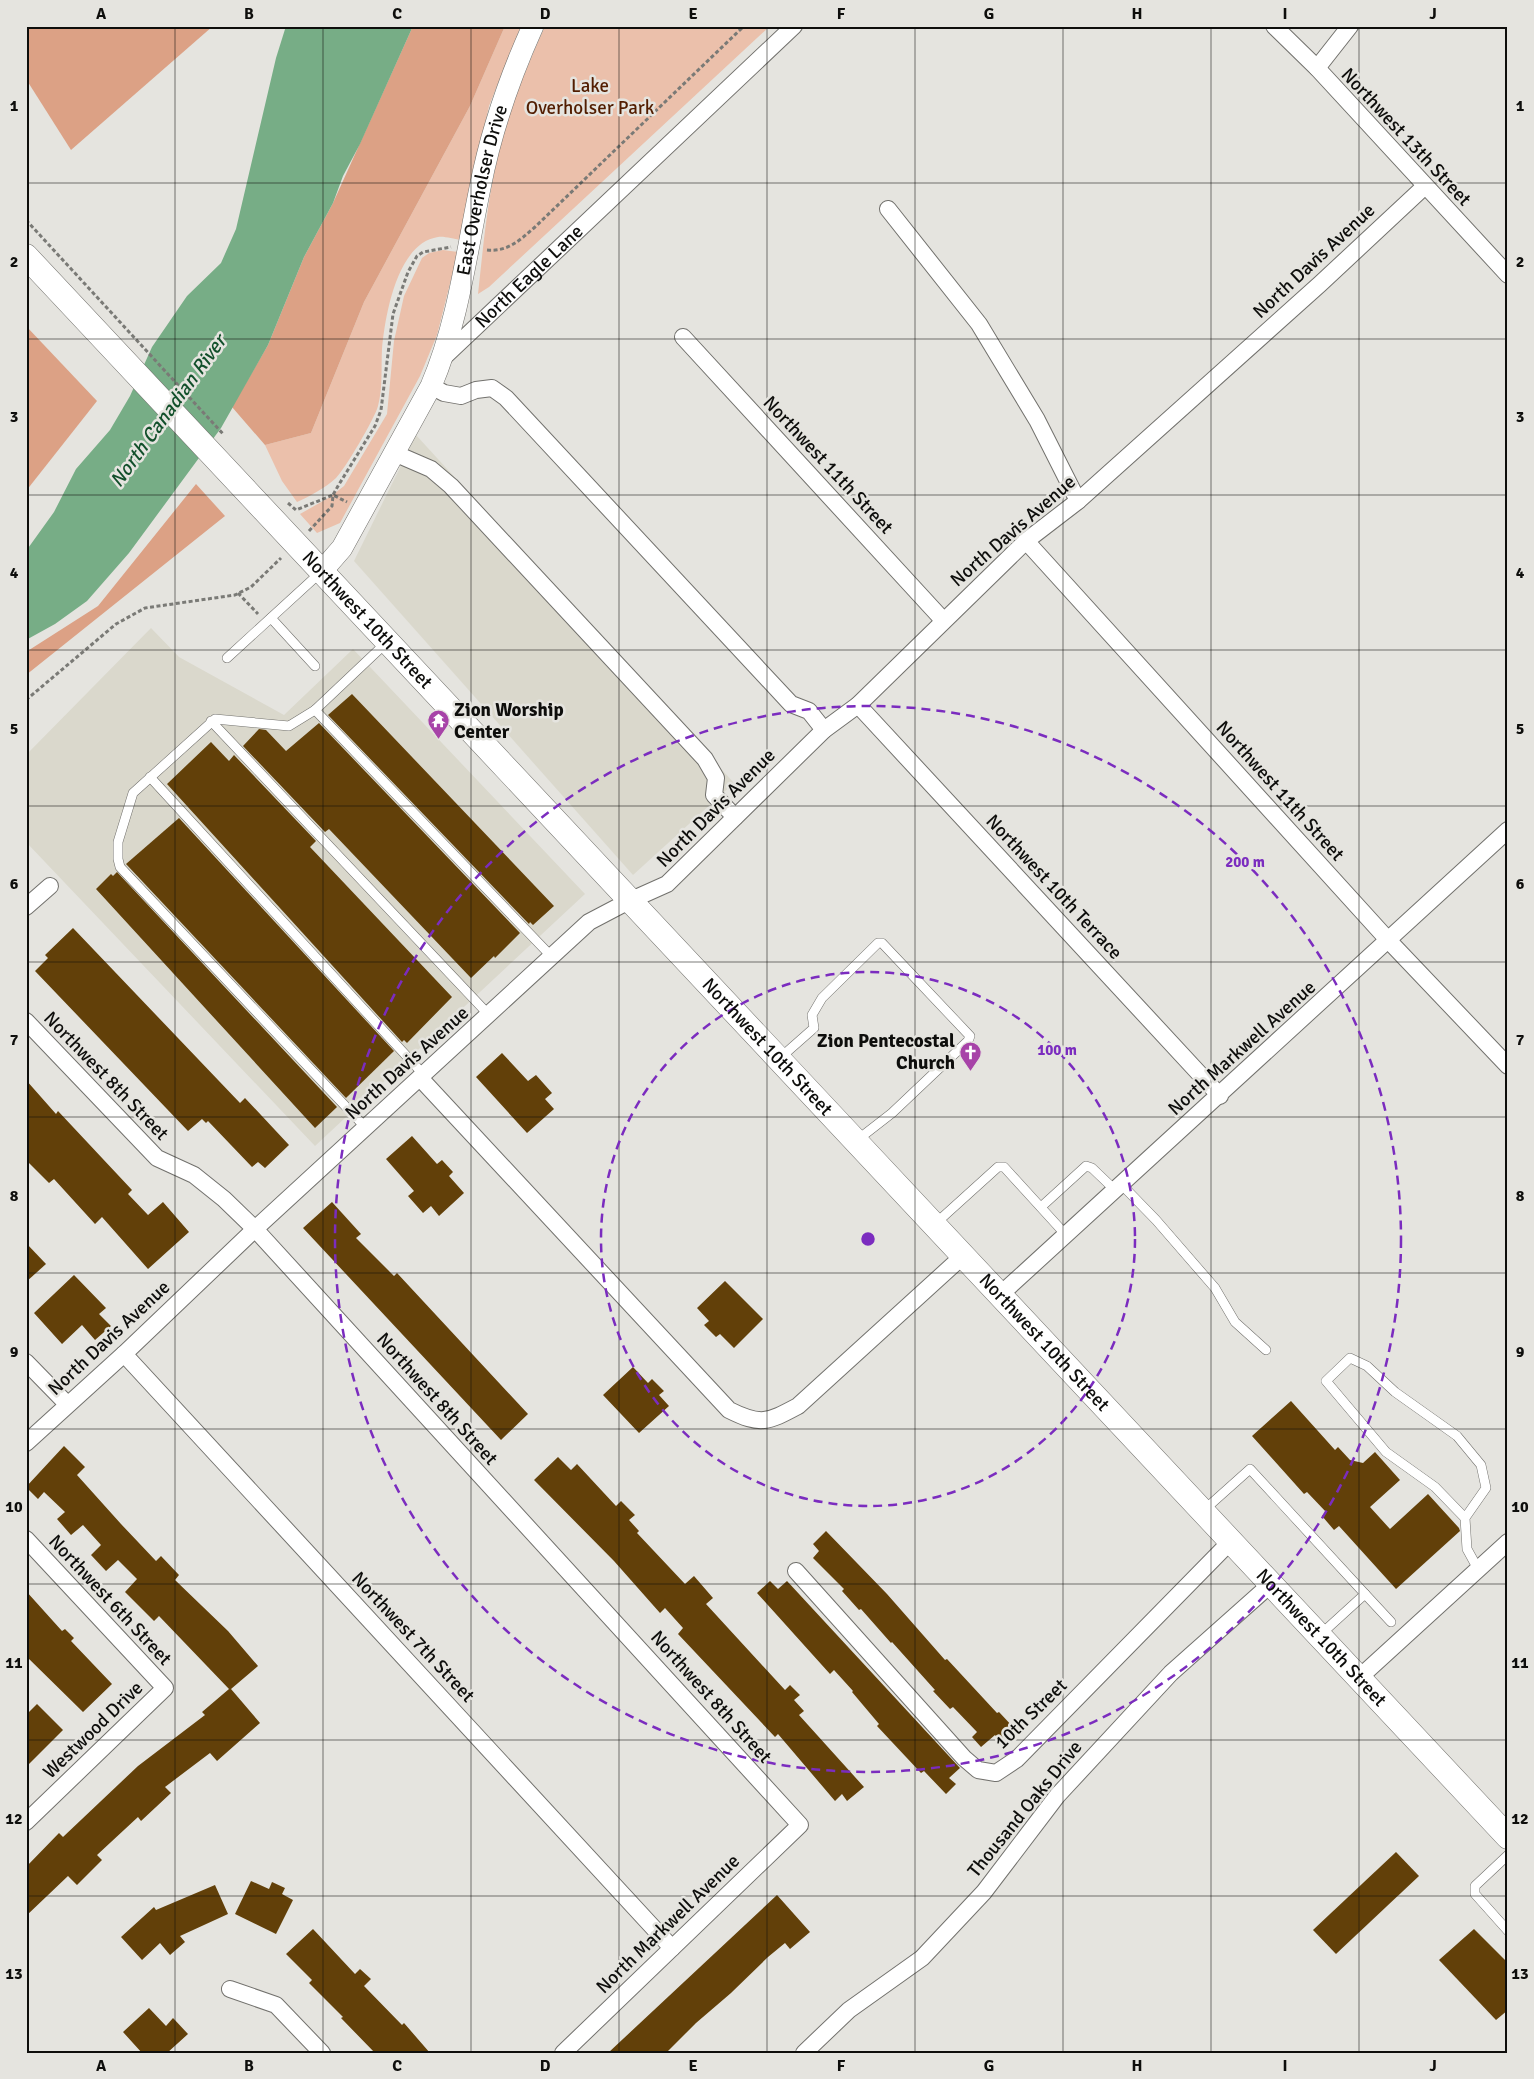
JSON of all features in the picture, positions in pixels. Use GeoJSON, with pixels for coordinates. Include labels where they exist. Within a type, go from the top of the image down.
{"type":"FeatureCollection","features":[{"type":"Feature","properties":{"kind":"main road","name":"Northwest 10th Street"},"geometry":{"type":"LineString","coordinates":[[26,256],[273,503],[296,543],[629,901],[1001,1294],[1508,1838]]}},
{"type":"Feature","properties":{"kind":"street","name":"East Overholser Drive"},"geometry":{"type":"LineString","coordinates":[[442,359],[456,312],[493,130],[514,66],[533,26]]}},
{"type":"Feature","properties":{"kind":"street","name":"North Eagle Lane"},"geometry":{"type":"LineString","coordinates":[[322,571],[342,548],[431,386],[442,359],[794,26]]}},
{"type":"Feature","properties":{"kind":"street","name":"Northwest 13th Street"},"geometry":{"type":"LineString","coordinates":[[1274,26],[1317,68],[1424,187],[1508,275]]}},
{"type":"Feature","properties":{"kind":"street"},"geometry":{"type":"LineString","coordinates":[[1317,68],[1350,26]]}},
{"type":"Feature","properties":{"kind":"street","name":"North Davis Avenue"},"geometry":{"type":"LineString","coordinates":[[26,1443],[124,1354],[255,1229],[589,922],[667,884],[824,730],[858,705],[943,620],[1026,542],[1078,501],[1320,284],[1424,187]]}},
{"type":"Feature","properties":{"kind":"street"},"geometry":{"type":"LineString","coordinates":[[888,209],[978,324],[1037,420],[1078,501]]}},
{"type":"Feature","properties":{"kind":"street","name":"Northwest 11th Street"},"geometry":{"type":"LineString","coordinates":[[683,337],[943,620]]}},
{"type":"Feature","properties":{"kind":"street"},"geometry":{"type":"LineString","coordinates":[[431,386],[444,393],[461,396],[476,390],[492,388],[506,398],[791,704],[809,711],[824,730]]}},
{"type":"Feature","properties":{"kind":"street"},"geometry":{"type":"LineString","coordinates":[[394,453],[430,469],[451,486],[705,759],[716,778],[714,795],[735,818]]}},
{"type":"Feature","properties":{"kind":"street","name":"Northwest 11th Street"},"geometry":{"type":"LineString","coordinates":[[1026,542],[1389,940],[1508,1066]]}},
{"type":"Feature","properties":{"kind":"street","name":"Northwest 10th Terrace"},"geometry":{"type":"LineString","coordinates":[[858,705],[1220,1096]]}},
{"type":"Feature","properties":{"kind":"street","name":"North Markwell Avenue"},"geometry":{"type":"LineString","coordinates":[[1001,1294],[1220,1096],[1508,830]]}},
{"type":"Feature","properties":{"kind":"street"},"geometry":{"type":"LineString","coordinates":[[26,907],[50,886]]}},
{"type":"Feature","properties":{"kind":"street","name":"Northwest 8th Street"},"geometry":{"type":"LineString","coordinates":[[26,1021],[157,1158],[194,1175],[224,1199],[255,1229],[800,1825]]}},
{"type":"Feature","properties":{"kind":"street"},"geometry":{"type":"LineString","coordinates":[[422,1076],[729,1410],[748,1419],[770,1420],[798,1406],[964,1255]]}},
{"type":"Feature","properties":{"kind":"street","name":"Northwest 7th Street"},"geometry":{"type":"LineString","coordinates":[[124,1354],[672,1948]]}},
{"type":"Feature","properties":{"kind":"street"},"geometry":{"type":"LineString","coordinates":[[26,1362],[67,1404]]}},
{"type":"Feature","properties":{"kind":"street","name":"Northwest 6th Street"},"geometry":{"type":"LineString","coordinates":[[26,1539],[165,1688]]}},
{"type":"Feature","properties":{"kind":"street","name":"10th Street"},"geometry":{"type":"LineString","coordinates":[[796,1571],[964,1758],[978,1770],[996,1773],[1017,1760],[1231,1540]]}},
{"type":"Feature","properties":{"kind":"street"},"geometry":{"type":"LineString","coordinates":[[1360,1678],[1508,1542]]}},
{"type":"Feature","properties":{"kind":"street","name":"Thousand Oaks Drive"},"geometry":{"type":"LineString","coordinates":[[804,2053],[848,2010],[922,1958],[984,1892],[1056,1796],[1171,1673],[1271,1584]]}},
{"type":"Feature","properties":{"kind":"street","name":"Westwood Drive"},"geometry":{"type":"LineString","coordinates":[[26,1822],[165,1688]]}},
{"type":"Feature","properties":{"kind":"street","name":"North Markwell Avenue"},"geometry":{"type":"LineString","coordinates":[[563,2053],[800,1825]]}},
{"type":"Feature","properties":{"kind":"street"},"geometry":{"type":"LineString","coordinates":[[230,1989],[276,2005],[322,2053]]}},
{"type":"Feature","properties":{"kind":"lane"},"geometry":{"type":"LineString","coordinates":[[227,658],[322,571]]}},
{"type":"Feature","properties":{"kind":"lane"},"geometry":{"type":"LineString","coordinates":[[269,620],[315,666]]}},
{"type":"Feature","properties":{"kind":"lane"},"geometry":{"type":"LineString","coordinates":[[366,1128],[120,867],[118,842],[133,793],[214,719],[289,726],[315,710],[388,642]]}},
{"type":"Feature","properties":{"kind":"lane"},"geometry":{"type":"LineString","coordinates":[[315,710],[552,957]]}},
{"type":"Feature","properties":{"kind":"lane"},"geometry":{"type":"LineString","coordinates":[[211,722],[489,1015]]}},
{"type":"Feature","properties":{"kind":"lane"},"geometry":{"type":"LineString","coordinates":[[150,777],[422,1076]]}},
{"type":"Feature","properties":{"kind":"lane"},"geometry":{"type":"LineString","coordinates":[[779,1059],[814,1028],[812,1015],[822,998],[878,943],[882,943],[970,1036],[968,1041],[892,1113],[856,1141]]}},
{"type":"Feature","properties":{"kind":"lane"},"geometry":{"type":"LineString","coordinates":[[1040,1207],[1086,1166],[1092,1168],[1156,1220],[1215,1288],[1235,1322],[1266,1350]]}},
{"type":"Feature","properties":{"kind":"lane"},"geometry":{"type":"LineString","coordinates":[[935,1224],[998,1167],[1004,1167],[1066,1235]]}},
{"type":"Feature","properties":{"kind":"lane"},"geometry":{"type":"LineString","coordinates":[[1465,1518],[1435,1487],[1386,1452],[1326,1381],[1350,1358],[1367,1366],[1395,1392],[1457,1436],[1481,1465],[1486,1488],[1465,1518],[1467,1549],[1478,1569]]}},
{"type":"Feature","properties":{"kind":"lane"},"geometry":{"type":"LineString","coordinates":[[1203,1511],[1250,1469],[1391,1622]]}},
{"type":"Feature","properties":{"kind":"lane"},"geometry":{"type":"LineString","coordinates":[[1320,1636],[1365,1594]]}},
{"type":"Feature","properties":{"kind":"lane"},"geometry":{"type":"LineString","coordinates":[[1508,1855],[1475,1886],[1475,1894],[1508,1931]]}},
{"type":"Feature","properties":{"kind":"path"},"geometry":{"type":"LineString","coordinates":[[26,700],[116,624],[131,614],[145,608],[238,593],[251,587],[332,506],[333,495],[375,426],[384,399],[393,314],[416,256],[430,249],[496,251],[504,249],[521,239],[744,26]]}},
{"type":"Feature","properties":{"kind":"path"},"geometry":{"type":"LineString","coordinates":[[26,220],[229,440]]}},
{"type":"Feature","properties":{"kind":"path"},"geometry":{"type":"LineString","coordinates":[[273,503],[296,510],[333,495]]}},
{"type":"Feature","properties":{"kind":"path"},"geometry":{"type":"LineString","coordinates":[[238,593],[269,620]]}},
{"type":"Feature","properties":{"kind":"shaded area"},"geometry":{"type":"Polygon","coordinates":[[[26,26],[213,26],[71,150],[26,79],[26,26]]]}},
{"type":"Feature","properties":{"kind":"shaded area"},"geometry":{"type":"Polygon","coordinates":[[[413,26],[505,26],[470,106],[364,302],[311,433],[265,445],[232,407],[268,345],[304,257],[333,203],[413,26]]]}},
{"type":"Feature","properties":{"kind":"shaded area"},"geometry":{"type":"Polygon","coordinates":[[[26,326],[97,401],[26,491],[26,326]]]}},
{"type":"Feature","properties":{"kind":"shaded area"},"geometry":{"type":"Polygon","coordinates":[[[416,435],[734,783],[633,875],[354,561],[416,435]]]}},
{"type":"Feature","properties":{"kind":"shaded area"},"geometry":{"type":"Polygon","coordinates":[[[196,484],[225,516],[26,675],[26,652],[98,606],[196,484]]]}},
{"type":"Feature","properties":{"kind":"shaded area"},"geometry":{"type":"Polygon","coordinates":[[[151,628],[179,657],[284,715],[353,649],[585,894],[315,1146],[26,842],[26,755],[151,628]]]}},
{"type":"Feature","properties":{"kind":"green space"},"geometry":{"type":"Polygon","coordinates":[[[505,26],[521,26],[489,106],[460,240],[438,237],[424,242],[412,252],[403,266],[386,318],[382,349],[381,392],[376,412],[366,432],[336,478],[317,492],[297,502],[282,481],[265,445],[311,433],[364,302],[470,106],[505,26]]]}},
{"type":"Feature","properties":{"kind":"green space","name":"Lake Overholser Park"},"geometry":{"type":"Polygon","coordinates":[[[545,26],[770,26],[489,287],[478,294],[488,211],[499,149],[518,90],[545,26]]]}},
{"type":"Feature","properties":{"kind":"green space"},"geometry":{"type":"Polygon","coordinates":[[[443,250],[458,252],[437,335],[420,376],[340,523],[317,533],[300,514],[330,497],[344,486],[387,414],[394,341],[404,296],[422,258],[429,253],[443,250]]]}},
{"type":"Feature","properties":{"kind":"water","name":"North Canadian River"},"geometry":{"type":"Polygon","coordinates":[[[286,26],[413,26],[360,144],[343,176],[333,203],[304,257],[268,345],[221,428],[129,553],[87,601],[55,624],[26,640],[26,551],[54,512],[76,469],[110,430],[130,396],[152,347],[187,296],[221,263],[236,229],[276,58],[286,26]]]}},
{"type":"Feature","properties":{"kind":"building"},"geometry":{"type":"Polygon","coordinates":[[[352,694],[554,906],[533,925],[530,922],[529,924],[328,715],[352,694]]]}},
{"type":"Feature","properties":{"kind":"building"},"geometry":{"type":"Polygon","coordinates":[[[319,723],[520,933],[495,958],[494,956],[471,978],[329,829],[325,832],[243,746],[259,729],[266,730],[286,751],[319,723]]]}},
{"type":"Feature","properties":{"kind":"building"},"geometry":{"type":"Polygon","coordinates":[[[211,742],[229,761],[234,755],[316,841],[310,847],[452,997],[407,1043],[404,1040],[402,1042],[167,784],[211,742]]]}},
{"type":"Feature","properties":{"kind":"building"},"geometry":{"type":"Polygon","coordinates":[[[179,818],[394,1051],[346,1098],[126,864],[179,818]]]}},
{"type":"Feature","properties":{"kind":"building"},"geometry":{"type":"Polygon","coordinates":[[[117,872],[337,1107],[315,1128],[96,889],[111,874],[113,876],[117,872]]]}},
{"type":"Feature","properties":{"kind":"building"},"geometry":{"type":"Polygon","coordinates":[[[73,928],[240,1103],[245,1098],[289,1145],[265,1168],[258,1162],[252,1167],[208,1121],[206,1123],[202,1119],[188,1131],[35,971],[48,958],[45,955],[73,928]]]}},
{"type":"Feature","properties":{"kind":"building"},"geometry":{"type":"Polygon","coordinates":[[[502,1053],[528,1081],[536,1075],[552,1093],[545,1099],[554,1109],[527,1133],[476,1077],[502,1053]]]}},
{"type":"Feature","properties":{"kind":"building"},"geometry":{"type":"Polygon","coordinates":[[[26,1080],[56,1114],[58,1111],[132,1190],[128,1194],[148,1215],[163,1202],[189,1232],[148,1269],[102,1217],[95,1224],[54,1179],[49,1183],[26,1160],[26,1080]]]}},
{"type":"Feature","properties":{"kind":"building"},"geometry":{"type":"Polygon","coordinates":[[[412,1136],[437,1164],[442,1160],[453,1172],[449,1176],[464,1193],[439,1216],[431,1206],[423,1213],[408,1196],[414,1191],[386,1159],[412,1136]]]}},
{"type":"Feature","properties":{"kind":"building"},"geometry":{"type":"Polygon","coordinates":[[[332,1202],[361,1234],[356,1238],[394,1276],[397,1273],[528,1414],[501,1440],[303,1228],[332,1202]]]}},
{"type":"Feature","properties":{"kind":"building"},"geometry":{"type":"Polygon","coordinates":[[[26,1243],[46,1264],[26,1282],[26,1243]]]}},
{"type":"Feature","properties":{"kind":"building"},"geometry":{"type":"Polygon","coordinates":[[[74,1275],[106,1308],[99,1314],[111,1326],[95,1340],[82,1325],[62,1344],[34,1313],[74,1275]]]}},
{"type":"Feature","properties":{"kind":"building"},"geometry":{"type":"Polygon","coordinates":[[[725,1281],[763,1319],[734,1348],[720,1334],[716,1337],[704,1325],[709,1321],[697,1308],[725,1281]]]}},
{"type":"Feature","properties":{"kind":"building"},"geometry":{"type":"Polygon","coordinates":[[[633,1367],[648,1383],[652,1379],[664,1391],[659,1395],[669,1406],[639,1433],[603,1395],[633,1367]]]}},
{"type":"Feature","properties":{"kind":"building"},"geometry":{"type":"Polygon","coordinates":[[[1291,1401],[1335,1450],[1338,1447],[1350,1460],[1363,1463],[1375,1452],[1400,1480],[1370,1507],[1390,1529],[1428,1494],[1459,1528],[1460,1531],[1396,1589],[1339,1526],[1334,1530],[1322,1516],[1326,1512],[1307,1492],[1304,1494],[1252,1436],[1291,1401]]]}},
{"type":"Feature","properties":{"kind":"building"},"geometry":{"type":"Polygon","coordinates":[[[64,1446],[85,1467],[77,1475],[156,1561],[161,1556],[179,1575],[175,1580],[228,1631],[258,1666],[231,1689],[260,1723],[217,1761],[210,1753],[165,1787],[171,1793],[141,1821],[138,1817],[97,1855],[102,1860],[77,1885],[68,1876],[26,1916],[26,1867],[59,1833],[63,1837],[138,1766],[205,1715],[202,1712],[229,1689],[159,1616],[154,1621],[125,1592],[137,1579],[118,1560],[106,1571],[91,1555],[101,1545],[83,1525],[71,1535],[57,1519],[65,1512],[44,1492],[38,1499],[26,1487],[64,1446]]]}},
{"type":"Feature","properties":{"kind":"building"},"geometry":{"type":"Polygon","coordinates":[[[558,1457],[571,1470],[577,1464],[616,1506],[621,1501],[635,1515],[629,1520],[639,1531],[637,1533],[685,1584],[694,1576],[713,1598],[706,1604],[785,1690],[790,1685],[800,1695],[794,1700],[804,1711],[799,1715],[864,1787],[847,1801],[842,1794],[835,1801],[778,1734],[775,1737],[678,1634],[683,1628],[665,1608],[660,1613],[614,1561],[534,1480],[558,1457]]]}},
{"type":"Feature","properties":{"kind":"building"},"geometry":{"type":"Polygon","coordinates":[[[826,1531],[887,1594],[945,1660],[947,1659],[997,1713],[999,1712],[1014,1728],[1000,1741],[995,1735],[981,1747],[972,1737],[977,1732],[953,1707],[950,1709],[933,1691],[935,1690],[892,1642],[861,1609],[859,1610],[842,1591],[844,1589],[813,1558],[819,1551],[813,1544],[826,1531]]]}},
{"type":"Feature","properties":{"kind":"building"},"geometry":{"type":"Polygon","coordinates":[[[770,1581],[778,1589],[787,1581],[960,1768],[949,1778],[956,1784],[946,1794],[924,1771],[921,1773],[877,1726],[879,1724],[834,1670],[830,1674],[757,1593],[770,1581]]]}},
{"type":"Feature","properties":{"kind":"building"},"geometry":{"type":"Polygon","coordinates":[[[26,1591],[62,1631],[65,1629],[74,1638],[71,1641],[112,1684],[83,1712],[26,1656],[26,1591]]]}},
{"type":"Feature","properties":{"kind":"building"},"geometry":{"type":"Polygon","coordinates":[[[37,1704],[63,1730],[26,1767],[26,1715],[37,1704]]]}},
{"type":"Feature","properties":{"kind":"building"},"geometry":{"type":"Polygon","coordinates":[[[1396,1852],[1419,1876],[1336,1954],[1313,1930],[1396,1852]]]}},
{"type":"Feature","properties":{"kind":"building"},"geometry":{"type":"Polygon","coordinates":[[[251,1881],[269,1889],[272,1882],[285,1888],[282,1894],[293,1900],[276,1934],[235,1914],[251,1881]]]}},
{"type":"Feature","properties":{"kind":"building"},"geometry":{"type":"Polygon","coordinates":[[[215,1885],[228,1914],[180,1936],[185,1942],[170,1955],[160,1943],[142,1960],[121,1937],[154,1907],[156,1910],[215,1885]]]}},
{"type":"Feature","properties":{"kind":"building"},"geometry":{"type":"Polygon","coordinates":[[[777,1895],[810,1932],[790,1949],[785,1943],[768,1957],[666,2053],[608,2053],[777,1895]]]}},
{"type":"Feature","properties":{"kind":"building"},"geometry":{"type":"Polygon","coordinates":[[[313,1929],[355,1974],[360,1969],[371,1979],[364,1986],[402,2025],[404,2023],[430,2053],[375,2053],[341,2018],[343,2017],[309,1983],[312,1980],[286,1954],[313,1929]]]}},
{"type":"Feature","properties":{"kind":"building"},"geometry":{"type":"Polygon","coordinates":[[[1474,1929],[1508,1963],[1508,2010],[1496,2020],[1439,1960],[1474,1929]]]}},
{"type":"Feature","properties":{"kind":"building"},"geometry":{"type":"Polygon","coordinates":[[[149,2008],[166,2026],[173,2018],[188,2034],[167,2053],[142,2053],[123,2032],[149,2008]]]}},
{"type":"Feature","properties":{"kind":"place","name":"Zion Worship Center"},"geometry":{"type":"Point","coordinates":[438,740]}},
{"type":"Feature","properties":{"kind":"place","name":"Zion Pentecostal Church"},"geometry":{"type":"Point","coordinates":[971,1071]}}]}
